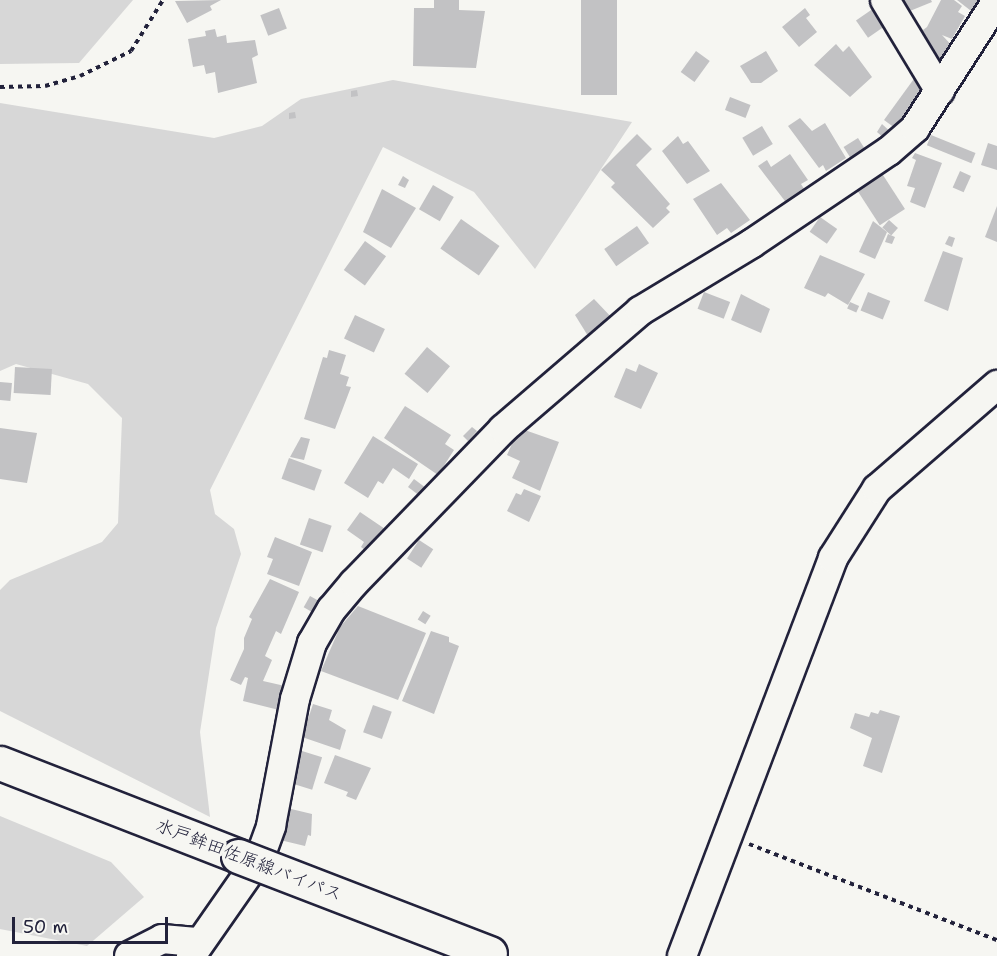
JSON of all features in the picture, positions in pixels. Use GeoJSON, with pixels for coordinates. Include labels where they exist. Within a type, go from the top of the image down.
{"type":"FeatureCollection","features":[{"type":"Feature","properties":{"kind":"main road","name":"水戸鉾田佐原線バイパス"},"geometry":{"type":"LineString","coordinates":[[0,764],[494,954]]}},
{"type":"Feature","properties":{"kind":"street"},"geometry":{"type":"LineString","coordinates":[[885,0],[940,91]]}},
{"type":"Feature","properties":{"kind":"street"},"geometry":{"type":"LineString","coordinates":[[129,956],[162,939],[195,949],[230,905],[260,857],[271,826],[295,699],[312,643],[332,609],[354,583],[503,429],[632,318],[889,151],[915,128],[997,1]]}},
{"type":"Feature","properties":{"kind":"street"},"geometry":{"type":"LineString","coordinates":[[682,956],[833,558],[852,524],[877,489],[905,462],[997,385]]}},
{"type":"Feature","properties":{"kind":"path"},"geometry":{"type":"LineString","coordinates":[[0,87],[45,86],[80,76],[131,51],[163,0]]}},
{"type":"Feature","properties":{"kind":"path"},"geometry":{"type":"LineString","coordinates":[[726,835],[997,940]]}},
{"type":"Feature","properties":{"kind":"shaded area"},"geometry":{"type":"Polygon","coordinates":[[[0,0],[133,0],[79,63],[0,64],[0,0]]]}},
{"type":"Feature","properties":{"kind":"shaded area"},"geometry":{"type":"Polygon","coordinates":[[[393,80],[632,122],[535,269],[474,192],[383,147],[210,490],[215,514],[234,529],[241,554],[216,628],[200,732],[210,817],[0,711],[0,590],[10,580],[102,542],[118,523],[122,418],[88,384],[16,364],[0,371],[0,103],[214,138],[262,126],[301,99],[393,80]]]}},
{"type":"Feature","properties":{"kind":"shaded area"},"geometry":{"type":"Polygon","coordinates":[[[0,816],[111,862],[144,897],[87,946],[0,929],[0,816]]]}},
{"type":"Feature","properties":{"kind":"building"},"geometry":{"type":"Polygon","coordinates":[[[221,0],[210,6],[212,10],[187,23],[175,1],[221,0]]]}},
{"type":"Feature","properties":{"kind":"building"},"geometry":{"type":"Polygon","coordinates":[[[434,0],[459,0],[459,10],[485,11],[476,68],[413,66],[414,8],[434,8],[434,0]]]}},
{"type":"Feature","properties":{"kind":"building"},"geometry":{"type":"Polygon","coordinates":[[[581,0],[617,0],[617,95],[581,95],[581,0]]]}},
{"type":"Feature","properties":{"kind":"building"},"geometry":{"type":"Polygon","coordinates":[[[893,0],[931,0],[932,2],[900,15],[893,0]]]}},
{"type":"Feature","properties":{"kind":"building"},"geometry":{"type":"Polygon","coordinates":[[[941,0],[954,0],[962,6],[958,12],[965,16],[952,39],[942,35],[956,50],[936,68],[908,33],[920,25],[923,30],[927,27],[941,0]]]}},
{"type":"Feature","properties":{"kind":"building"},"geometry":{"type":"Polygon","coordinates":[[[957,0],[986,0],[975,14],[957,0]]]}},
{"type":"Feature","properties":{"kind":"building"},"geometry":{"type":"Polygon","coordinates":[[[279,8],[287,29],[268,36],[260,15],[279,8]]]}},
{"type":"Feature","properties":{"kind":"building"},"geometry":{"type":"Polygon","coordinates":[[[805,8],[810,15],[806,18],[817,32],[799,47],[782,27],[805,8]]]}},
{"type":"Feature","properties":{"kind":"building"},"geometry":{"type":"Polygon","coordinates":[[[874,8],[886,25],[868,38],[856,21],[874,8]]]}},
{"type":"Feature","properties":{"kind":"building"},"geometry":{"type":"Polygon","coordinates":[[[215,29],[217,37],[226,35],[227,43],[255,40],[258,55],[252,58],[257,83],[218,93],[215,72],[206,74],[204,65],[193,67],[188,39],[206,36],[205,31],[215,29]]]}},
{"type":"Feature","properties":{"kind":"building"},"geometry":{"type":"Polygon","coordinates":[[[836,44],[843,52],[849,46],[872,77],[850,97],[814,65],[836,44]]]}},
{"type":"Feature","properties":{"kind":"building"},"geometry":{"type":"Polygon","coordinates":[[[696,51],[710,61],[694,82],[681,72],[696,51]]]}},
{"type":"Feature","properties":{"kind":"building"},"geometry":{"type":"Polygon","coordinates":[[[766,51],[778,71],[761,83],[751,83],[740,66],[766,51]]]}},
{"type":"Feature","properties":{"kind":"building"},"geometry":{"type":"Polygon","coordinates":[[[916,76],[928,84],[899,131],[884,120],[916,76]]]}},
{"type":"Feature","properties":{"kind":"building"},"geometry":{"type":"Polygon","coordinates":[[[357,90],[358,96],[351,97],[351,91],[357,90]]]}},
{"type":"Feature","properties":{"kind":"building"},"geometry":{"type":"Polygon","coordinates":[[[730,97],[751,105],[746,118],[725,110],[730,97]]]}},
{"type":"Feature","properties":{"kind":"building"},"geometry":{"type":"Polygon","coordinates":[[[295,112],[296,118],[289,119],[289,113],[295,112]]]}},
{"type":"Feature","properties":{"kind":"building"},"geometry":{"type":"Polygon","coordinates":[[[800,118],[812,131],[825,123],[846,158],[826,171],[823,165],[819,168],[788,126],[800,118]]]}},
{"type":"Feature","properties":{"kind":"building"},"geometry":{"type":"Polygon","coordinates":[[[882,124],[894,135],[887,141],[877,132],[882,124]]]}},
{"type":"Feature","properties":{"kind":"building"},"geometry":{"type":"Polygon","coordinates":[[[762,126],[773,144],[753,156],[742,138],[762,126]]]}},
{"type":"Feature","properties":{"kind":"building"},"geometry":{"type":"Polygon","coordinates":[[[637,134],[652,149],[636,165],[670,204],[666,208],[670,212],[653,228],[611,187],[615,183],[601,170],[637,134]]]}},
{"type":"Feature","properties":{"kind":"building"},"geometry":{"type":"Polygon","coordinates":[[[931,135],[976,153],[971,163],[927,145],[931,135]]]}},
{"type":"Feature","properties":{"kind":"building"},"geometry":{"type":"Polygon","coordinates":[[[678,136],[683,144],[688,141],[710,171],[687,184],[662,151],[678,136]]]}},
{"type":"Feature","properties":{"kind":"building"},"geometry":{"type":"Polygon","coordinates":[[[858,138],[868,154],[854,163],[844,147],[858,138]]]}},
{"type":"Feature","properties":{"kind":"building"},"geometry":{"type":"Polygon","coordinates":[[[988,143],[997,146],[997,170],[981,165],[988,143]]]}},
{"type":"Feature","properties":{"kind":"building"},"geometry":{"type":"Polygon","coordinates":[[[915,153],[942,163],[925,208],[910,202],[915,188],[907,186],[916,160],[912,158],[915,153]]]}},
{"type":"Feature","properties":{"kind":"building"},"geometry":{"type":"Polygon","coordinates":[[[790,154],[808,180],[801,184],[806,192],[788,205],[758,166],[767,160],[771,167],[790,154]]]}},
{"type":"Feature","properties":{"kind":"building"},"geometry":{"type":"Polygon","coordinates":[[[960,171],[971,176],[964,192],[953,187],[960,171]]]}},
{"type":"Feature","properties":{"kind":"building"},"geometry":{"type":"Polygon","coordinates":[[[881,172],[905,209],[880,225],[856,188],[881,172]]]}},
{"type":"Feature","properties":{"kind":"building"},"geometry":{"type":"Polygon","coordinates":[[[403,176],[409,180],[405,188],[398,185],[403,176]]]}},
{"type":"Feature","properties":{"kind":"building"},"geometry":{"type":"Polygon","coordinates":[[[721,183],[750,220],[731,233],[727,228],[717,235],[693,199],[721,183]]]}},
{"type":"Feature","properties":{"kind":"building"},"geometry":{"type":"Polygon","coordinates":[[[433,185],[454,197],[440,221],[419,209],[433,185]]]}},
{"type":"Feature","properties":{"kind":"building"},"geometry":{"type":"Polygon","coordinates":[[[382,189],[416,208],[391,248],[363,232],[382,189]]]}},
{"type":"Feature","properties":{"kind":"building"},"geometry":{"type":"Polygon","coordinates":[[[997,206],[997,242],[985,237],[997,206]]]}},
{"type":"Feature","properties":{"kind":"building"},"geometry":{"type":"Polygon","coordinates":[[[820,217],[837,229],[827,244],[810,232],[820,217]]]}},
{"type":"Feature","properties":{"kind":"building"},"geometry":{"type":"Polygon","coordinates":[[[461,219],[500,246],[479,275],[440,248],[461,219]]]}},
{"type":"Feature","properties":{"kind":"building"},"geometry":{"type":"Polygon","coordinates":[[[889,220],[898,228],[891,235],[882,227],[889,220]]]}},
{"type":"Feature","properties":{"kind":"building"},"geometry":{"type":"Polygon","coordinates":[[[873,221],[887,232],[875,259],[859,252],[873,221]]]}},
{"type":"Feature","properties":{"kind":"building"},"geometry":{"type":"Polygon","coordinates":[[[637,226],[649,243],[616,266],[604,249],[637,226]]]}},
{"type":"Feature","properties":{"kind":"building"},"geometry":{"type":"Polygon","coordinates":[[[888,234],[895,237],[892,244],[885,242],[888,234]]]}},
{"type":"Feature","properties":{"kind":"building"},"geometry":{"type":"Polygon","coordinates":[[[949,236],[955,238],[952,247],[945,244],[949,236]]]}},
{"type":"Feature","properties":{"kind":"building"},"geometry":{"type":"Polygon","coordinates":[[[365,241],[386,256],[365,285],[344,270],[365,241]]]}},
{"type":"Feature","properties":{"kind":"building"},"geometry":{"type":"Polygon","coordinates":[[[943,251],[963,258],[948,311],[924,301],[943,251]]]}},
{"type":"Feature","properties":{"kind":"building"},"geometry":{"type":"Polygon","coordinates":[[[820,255],[865,274],[848,305],[828,293],[825,297],[804,288],[820,255]]]}},
{"type":"Feature","properties":{"kind":"building"},"geometry":{"type":"Polygon","coordinates":[[[704,292],[730,302],[724,319],[698,309],[704,292]]]}},
{"type":"Feature","properties":{"kind":"building"},"geometry":{"type":"Polygon","coordinates":[[[868,292],[890,301],[883,320],[861,311],[868,292]]]}},
{"type":"Feature","properties":{"kind":"building"},"geometry":{"type":"Polygon","coordinates":[[[741,294],[770,309],[761,333],[731,320],[741,294]]]}},
{"type":"Feature","properties":{"kind":"building"},"geometry":{"type":"Polygon","coordinates":[[[594,299],[613,319],[588,336],[575,315],[594,299]]]}},
{"type":"Feature","properties":{"kind":"building"},"geometry":{"type":"Polygon","coordinates":[[[850,302],[859,306],[856,312],[847,308],[850,302]]]}},
{"type":"Feature","properties":{"kind":"building"},"geometry":{"type":"Polygon","coordinates":[[[355,315],[385,329],[374,353],[344,339],[355,315]]]}},
{"type":"Feature","properties":{"kind":"building"},"geometry":{"type":"Polygon","coordinates":[[[427,347],[450,366],[427,393],[405,374],[427,347]]]}},
{"type":"Feature","properties":{"kind":"building"},"geometry":{"type":"Polygon","coordinates":[[[329,350],[346,355],[340,374],[349,377],[346,386],[351,387],[335,429],[304,419],[323,357],[327,358],[329,350]]]}},
{"type":"Feature","properties":{"kind":"building"},"geometry":{"type":"Polygon","coordinates":[[[639,364],[658,373],[641,409],[614,397],[626,368],[636,372],[639,364]]]}},
{"type":"Feature","properties":{"kind":"building"},"geometry":{"type":"Polygon","coordinates":[[[15,367],[52,369],[51,395],[14,393],[15,367]]]}},
{"type":"Feature","properties":{"kind":"building"},"geometry":{"type":"Polygon","coordinates":[[[0,382],[12,383],[10,401],[0,400],[0,382]]]}},
{"type":"Feature","properties":{"kind":"building"},"geometry":{"type":"Polygon","coordinates":[[[405,406],[451,435],[445,444],[454,450],[438,475],[384,438],[405,406]]]}},
{"type":"Feature","properties":{"kind":"building"},"geometry":{"type":"Polygon","coordinates":[[[472,427],[477,431],[468,441],[463,436],[472,427]]]}},
{"type":"Feature","properties":{"kind":"building"},"geometry":{"type":"Polygon","coordinates":[[[0,428],[37,433],[27,483],[0,479],[0,428]]]}},
{"type":"Feature","properties":{"kind":"building"},"geometry":{"type":"Polygon","coordinates":[[[519,428],[559,442],[540,491],[512,478],[520,461],[507,455],[519,428]]]}},
{"type":"Feature","properties":{"kind":"building"},"geometry":{"type":"Polygon","coordinates":[[[373,436],[418,464],[409,479],[393,468],[383,484],[378,481],[368,498],[344,483],[373,436]]]}},
{"type":"Feature","properties":{"kind":"building"},"geometry":{"type":"Polygon","coordinates":[[[301,437],[310,439],[304,460],[290,457],[301,437]]]}},
{"type":"Feature","properties":{"kind":"building"},"geometry":{"type":"Polygon","coordinates":[[[289,458],[322,470],[314,491],[281,479],[289,458]]]}},
{"type":"Feature","properties":{"kind":"building"},"geometry":{"type":"Polygon","coordinates":[[[414,479],[426,488],[420,496],[408,487],[414,479]]]}},
{"type":"Feature","properties":{"kind":"building"},"geometry":{"type":"Polygon","coordinates":[[[524,489],[541,496],[529,522],[507,511],[516,493],[521,495],[524,489]]]}},
{"type":"Feature","properties":{"kind":"building"},"geometry":{"type":"Polygon","coordinates":[[[360,512],[388,531],[372,555],[361,547],[364,542],[347,530],[360,512]]]}},
{"type":"Feature","properties":{"kind":"building"},"geometry":{"type":"Polygon","coordinates":[[[309,518],[332,526],[323,552],[300,544],[309,518]]]}},
{"type":"Feature","properties":{"kind":"building"},"geometry":{"type":"Polygon","coordinates":[[[275,537],[312,552],[299,586],[267,574],[273,559],[267,557],[275,537]]]}},
{"type":"Feature","properties":{"kind":"building"},"geometry":{"type":"Polygon","coordinates":[[[419,540],[433,549],[421,568],[407,558],[419,540]]]}},
{"type":"Feature","properties":{"kind":"building"},"geometry":{"type":"Polygon","coordinates":[[[270,579],[299,592],[281,634],[276,631],[265,656],[272,660],[263,681],[285,686],[279,710],[243,701],[248,678],[245,677],[241,685],[230,680],[244,649],[244,638],[252,619],[249,617],[270,579]]]}},
{"type":"Feature","properties":{"kind":"building"},"geometry":{"type":"Polygon","coordinates":[[[310,596],[321,602],[315,614],[304,607],[310,596]]]}},
{"type":"Feature","properties":{"kind":"building"},"geometry":{"type":"Polygon","coordinates":[[[358,606],[426,633],[398,700],[321,671],[340,627],[358,606]]]}},
{"type":"Feature","properties":{"kind":"building"},"geometry":{"type":"Polygon","coordinates":[[[423,611],[431,616],[425,624],[418,619],[423,611]]]}},
{"type":"Feature","properties":{"kind":"building"},"geometry":{"type":"Polygon","coordinates":[[[431,631],[449,637],[449,642],[459,646],[434,714],[402,701],[431,631]]]}},
{"type":"Feature","properties":{"kind":"building"},"geometry":{"type":"Polygon","coordinates":[[[313,704],[332,710],[329,720],[346,730],[340,750],[302,737],[313,704]]]}},
{"type":"Feature","properties":{"kind":"building"},"geometry":{"type":"Polygon","coordinates":[[[373,705],[392,712],[382,739],[363,732],[373,705]]]}},
{"type":"Feature","properties":{"kind":"building"},"geometry":{"type":"Polygon","coordinates":[[[880,710],[900,716],[882,773],[863,766],[872,738],[850,728],[855,713],[869,717],[871,712],[878,714],[880,710]]]}},
{"type":"Feature","properties":{"kind":"building"},"geometry":{"type":"Polygon","coordinates":[[[302,751],[322,757],[312,790],[292,784],[302,751]]]}},
{"type":"Feature","properties":{"kind":"building"},"geometry":{"type":"Polygon","coordinates":[[[335,755],[371,768],[356,800],[346,796],[348,792],[324,783],[335,755]]]}},
{"type":"Feature","properties":{"kind":"building"},"geometry":{"type":"Polygon","coordinates":[[[287,808],[312,814],[311,836],[308,835],[305,846],[280,840],[287,808]]]}}]}
